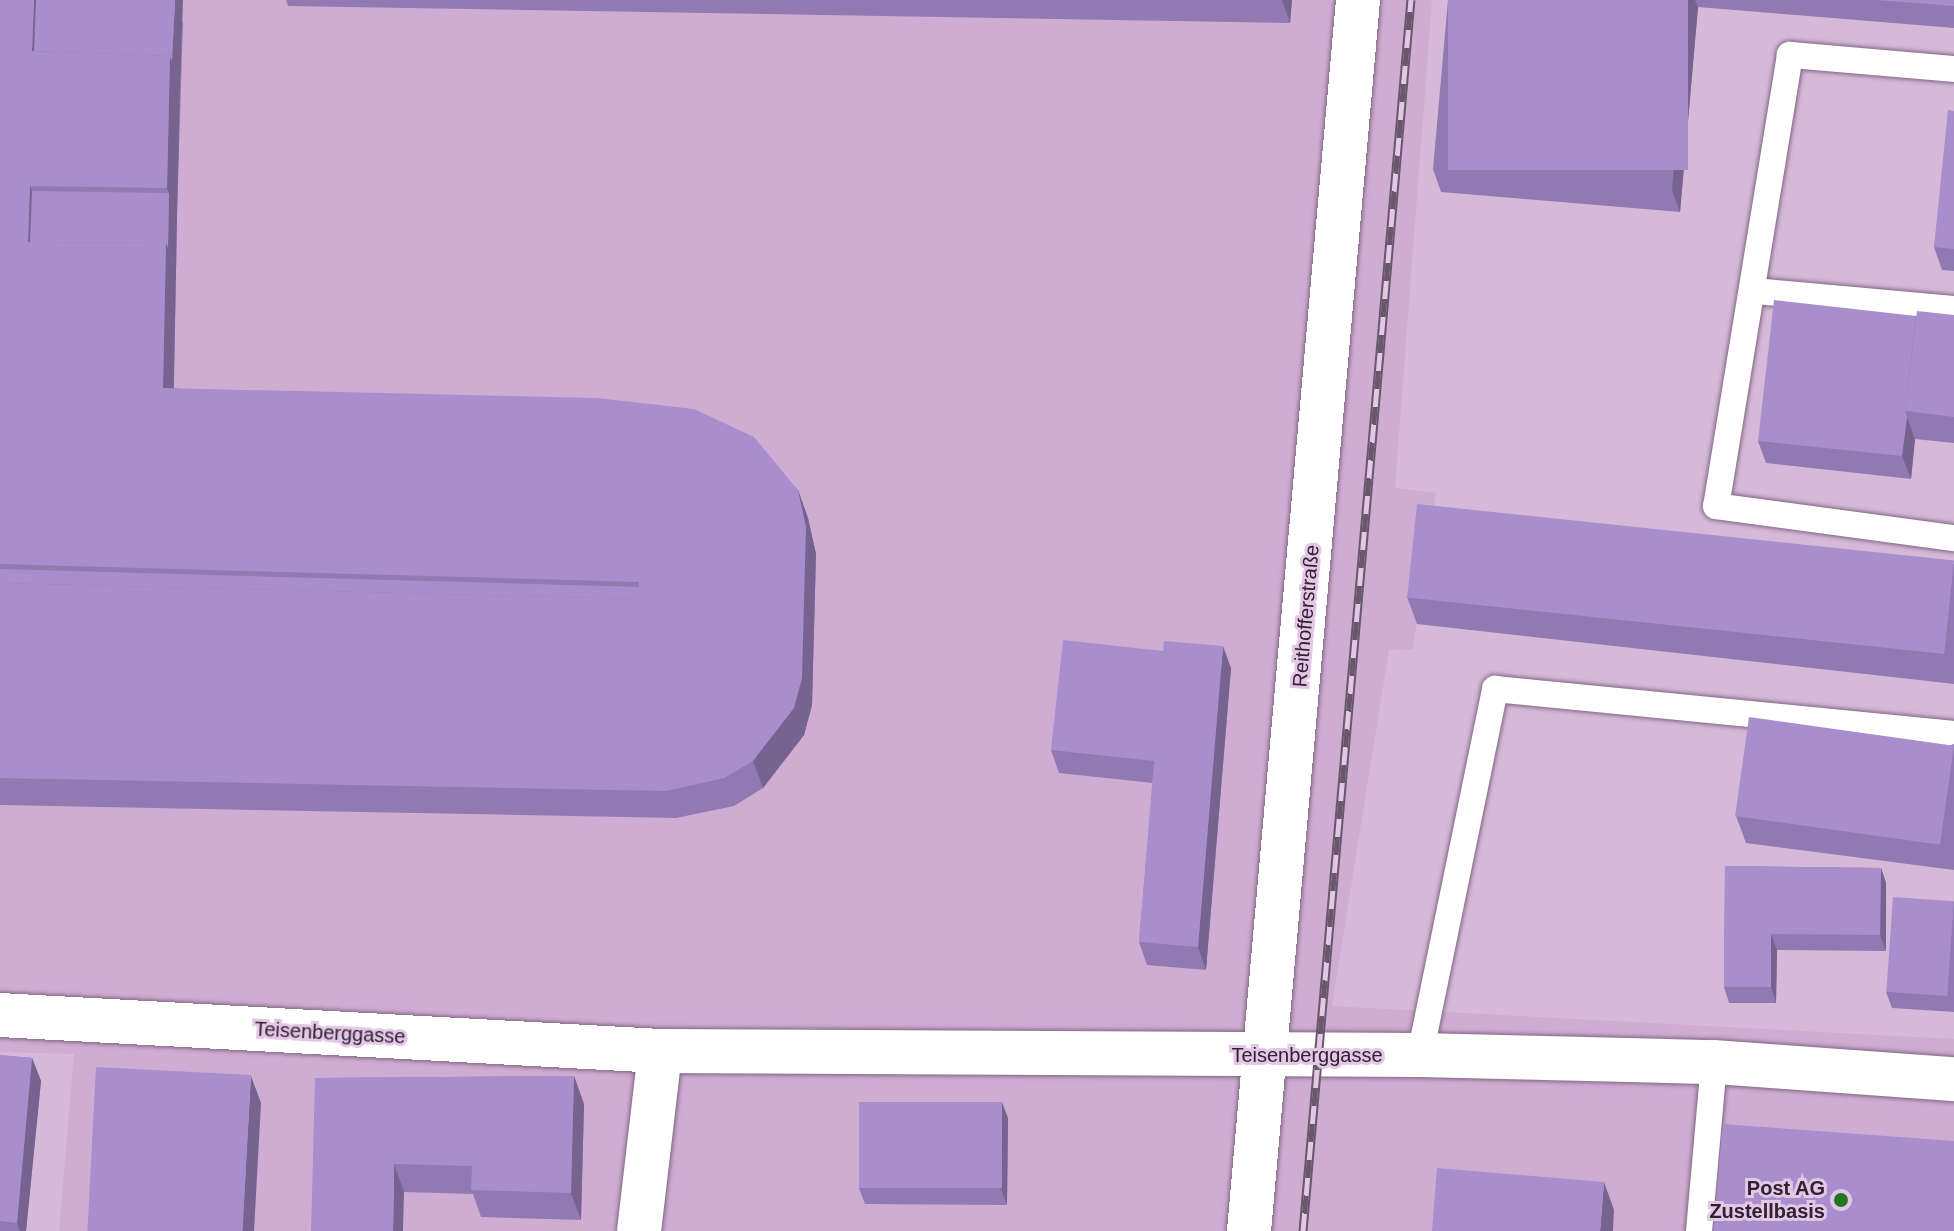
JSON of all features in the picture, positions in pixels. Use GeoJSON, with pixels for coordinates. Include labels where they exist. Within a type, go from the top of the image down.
{"type":"FeatureCollection","features":[{"type":"Feature","properties":{"kind":"street","name":"Reithofferstraße"},"geometry":{"type":"LineString","coordinates":[[1249,1231],[1358,0]]}},
{"type":"Feature","properties":{"kind":"street","name":"Teisenberggasse"},"geometry":{"type":"LineString","coordinates":[[0,1015],[660,1051],[1420,1055],[1714,1062],[1954,1079]]}},
{"type":"Feature","properties":{"kind":"street"},"geometry":{"type":"LineString","coordinates":[[639,1231],[660,1051]]}},
{"type":"Feature","properties":{"kind":"lane"},"geometry":{"type":"LineString","coordinates":[[1954,69],[1790,55],[1755,291],[1716,506],[1954,538]]}},
{"type":"Feature","properties":{"kind":"lane"},"geometry":{"type":"LineString","coordinates":[[1755,291],[1954,309]]}},
{"type":"Feature","properties":{"kind":"lane"},"geometry":{"type":"LineString","coordinates":[[1420,1055],[1495,689],[1954,734]]}},
{"type":"Feature","properties":{"kind":"lane"},"geometry":{"type":"LineString","coordinates":[[1699,1231],[1714,1062]]}},
{"type":"Feature","properties":{"kind":"shaded area"},"geometry":{"type":"Polygon","coordinates":[[[0,0],[1432,0],[1395,488],[1436,493],[1413,649],[1389,650],[1332,1006],[1954,1039],[1954,1231],[59,1231],[74,1054],[0,1052],[0,0]]]}},
{"type":"Feature","properties":{"kind":"building"},"geometry":{"type":"Polygon","coordinates":[[[0,0],[34,0],[32,51],[170,56],[167,188],[30,186],[28,242],[166,243],[163,388],[597,398],[694,409],[754,437],[798,490],[806,527],[802,678],[794,708],[753,761],[724,778],[666,791],[0,778],[0,583],[639,599],[639,582],[0,564],[0,0]]]}},
{"type":"Feature","properties":{"kind":"building"},"geometry":{"type":"Polygon","coordinates":[[[36,0],[175,0],[172,61],[170,56],[34,51],[36,0]]]}},
{"type":"Feature","properties":{"kind":"building"},"geometry":{"type":"Polygon","coordinates":[[[1448,0],[1688,0],[1688,170],[1448,170],[1448,0]]]}},
{"type":"Feature","properties":{"kind":"building"},"geometry":{"type":"Polygon","coordinates":[[[1876,0],[1954,0],[1954,6],[1876,0]]]}},
{"type":"Feature","properties":{"kind":"building"},"geometry":{"type":"Polygon","coordinates":[[[1948,110],[1954,111],[1954,249],[1934,247],[1948,110]]]}},
{"type":"Feature","properties":{"kind":"building"},"geometry":{"type":"Polygon","coordinates":[[[32,191],[169,193],[168,248],[166,243],[30,242],[32,191]]]}},
{"type":"Feature","properties":{"kind":"building"},"geometry":{"type":"Polygon","coordinates":[[[1774,300],[1916,316],[1902,456],[1758,441],[1774,300]]]}},
{"type":"Feature","properties":{"kind":"building"},"geometry":{"type":"Polygon","coordinates":[[[1917,311],[1954,315],[1954,417],[1905,411],[1917,311]]]}},
{"type":"Feature","properties":{"kind":"building"},"geometry":{"type":"Polygon","coordinates":[[[1417,504],[1954,560],[1944,654],[1407,597],[1417,504]]]}},
{"type":"Feature","properties":{"kind":"building"},"geometry":{"type":"Polygon","coordinates":[[[0,569],[639,587],[639,599],[0,583],[0,569]]]}},
{"type":"Feature","properties":{"kind":"building"},"geometry":{"type":"Polygon","coordinates":[[[1063,640],[1163,651],[1164,641],[1223,646],[1198,947],[1139,942],[1154,761],[1051,750],[1063,640]]]}},
{"type":"Feature","properties":{"kind":"building"},"geometry":{"type":"Polygon","coordinates":[[[1749,717],[1954,746],[1940,845],[1735,816],[1749,717]]]}},
{"type":"Feature","properties":{"kind":"building"},"geometry":{"type":"Polygon","coordinates":[[[1725,866],[1881,868],[1880,935],[1771,934],[1771,987],[1724,987],[1725,866]]]}},
{"type":"Feature","properties":{"kind":"building"},"geometry":{"type":"Polygon","coordinates":[[[1893,897],[1954,901],[1947,996],[1886,992],[1893,897]]]}},
{"type":"Feature","properties":{"kind":"building"},"geometry":{"type":"Polygon","coordinates":[[[0,1055],[32,1058],[17,1223],[0,1221],[0,1055]]]}},
{"type":"Feature","properties":{"kind":"building"},"geometry":{"type":"Polygon","coordinates":[[[96,1067],[251,1075],[243,1231],[87,1231],[96,1067]]]}},
{"type":"Feature","properties":{"kind":"building"},"geometry":{"type":"Polygon","coordinates":[[[574,1076],[571,1193],[471,1190],[472,1166],[394,1164],[393,1231],[311,1231],[315,1078],[574,1076]]]}},
{"type":"Feature","properties":{"kind":"building"},"geometry":{"type":"Polygon","coordinates":[[[859,1102],[1002,1102],[1002,1188],[859,1188],[859,1102]]]}},
{"type":"Feature","properties":{"kind":"building","name":"Post AG Zustellbasis"},"geometry":{"type":"Polygon","coordinates":[[[1723,1124],[1954,1141],[1954,1231],[1714,1231],[1723,1124]]]}},
{"type":"Feature","properties":{"kind":"building"},"geometry":{"type":"Polygon","coordinates":[[[1437,1168],[1604,1182],[1600,1231],[1432,1231],[1437,1168]]]}},
{"type":"Feature","properties":{"kind":"railway"},"geometry":{"type":"LineString","coordinates":[[1303,1231],[1411,0]]}},
{"type":"Feature","properties":{"kind":"place","name":"Post AG Zustellbasis"},"geometry":{"type":"Point","coordinates":[1841,1200]}}]}
